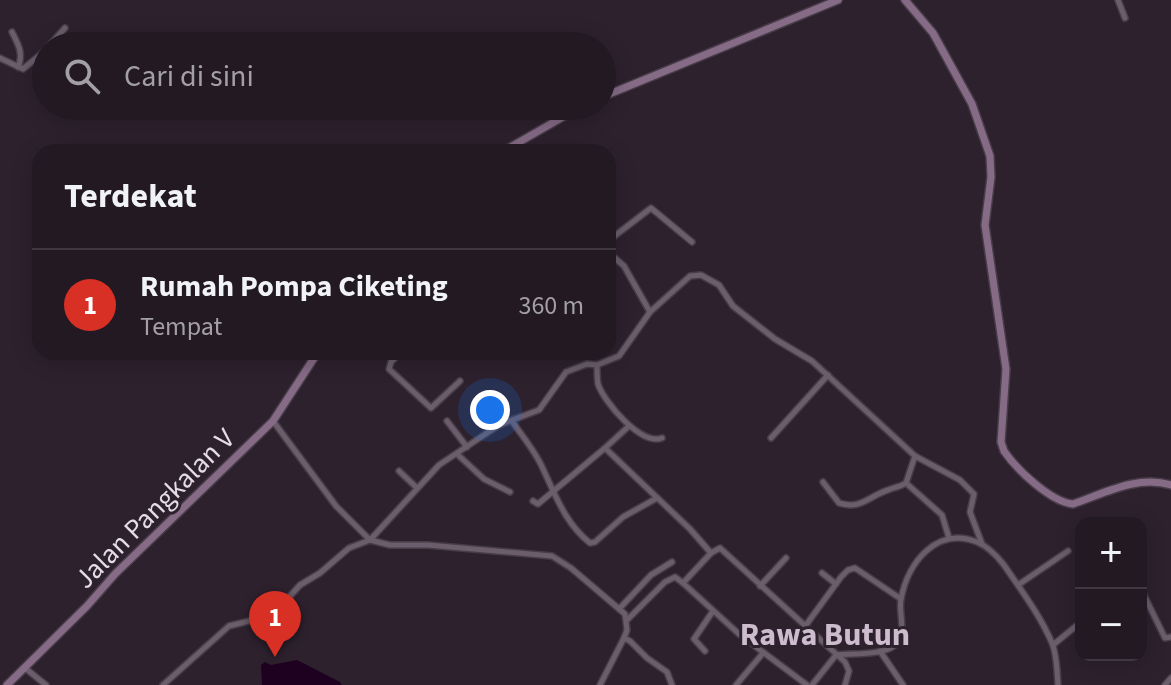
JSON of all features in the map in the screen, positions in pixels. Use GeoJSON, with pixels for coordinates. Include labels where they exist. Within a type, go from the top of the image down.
{"type":"FeatureCollection","features":[{"type":"Feature","properties":{"kind":"street"},"geometry":{"type":"LineString","coordinates":[[616,91],[838,0]]}},
{"type":"Feature","properties":{"kind":"street"},"geometry":{"type":"LineString","coordinates":[[905,0],[933,33],[972,104],[990,156],[991,177],[985,225],[1006,369],[1001,442],[1004,451],[1053,498],[1064,503],[1073,504],[1133,483],[1149,481],[1171,485]]}},
{"type":"Feature","properties":{"kind":"street"},"geometry":{"type":"LineString","coordinates":[[1118,0],[1125,18]]}},
{"type":"Feature","properties":{"kind":"street"},"geometry":{"type":"LineString","coordinates":[[62,32],[65,28]]}},
{"type":"Feature","properties":{"kind":"street"},"geometry":{"type":"LineString","coordinates":[[12,32],[21,53],[18,67]]}},
{"type":"Feature","properties":{"kind":"street"},"geometry":{"type":"LineString","coordinates":[[0,58],[18,67],[26,68],[32,63]]}},
{"type":"Feature","properties":{"kind":"street"},"geometry":{"type":"LineString","coordinates":[[516,144],[558,120]]}},
{"type":"Feature","properties":{"kind":"street"},"geometry":{"type":"LineString","coordinates":[[616,235],[651,208],[692,242]]}},
{"type":"Feature","properties":{"kind":"street"},"geometry":{"type":"LineString","coordinates":[[616,257],[650,312]]}},
{"type":"Feature","properties":{"kind":"street"},"geometry":{"type":"LineString","coordinates":[[616,357],[650,312],[690,276],[701,275],[719,285],[733,306],[764,331],[801,353],[828,375],[915,456],[960,480],[974,494],[970,512],[982,544]]}},
{"type":"Feature","properties":{"kind":"street","name":"Jalan Pangkalan V"},"geometry":{"type":"LineString","coordinates":[[7,685],[115,574],[273,421],[313,360]]}},
{"type":"Feature","properties":{"kind":"street"},"geometry":{"type":"LineString","coordinates":[[393,360],[389,369],[431,408],[460,381]]}},
{"type":"Feature","properties":{"kind":"street"},"geometry":{"type":"LineString","coordinates":[[163,685],[229,626],[273,615],[300,585],[320,573],[349,548],[370,540],[439,465],[499,425],[539,410],[566,372],[609,360]]}},
{"type":"Feature","properties":{"kind":"street"},"geometry":{"type":"LineString","coordinates":[[597,365],[599,386],[629,426],[645,439],[653,441],[662,438]]}},
{"type":"Feature","properties":{"kind":"street"},"geometry":{"type":"LineString","coordinates":[[771,438],[828,375]]}},
{"type":"Feature","properties":{"kind":"street"},"geometry":{"type":"LineString","coordinates":[[273,421],[336,506],[370,540],[390,545],[428,545],[552,556],[577,572],[628,619]]}},
{"type":"Feature","properties":{"kind":"street"},"geometry":{"type":"LineString","coordinates":[[447,421],[467,447]]}},
{"type":"Feature","properties":{"kind":"street"},"geometry":{"type":"LineString","coordinates":[[512,421],[543,468],[553,493],[581,536],[592,544],[623,517],[657,498]]}},
{"type":"Feature","properties":{"kind":"street"},"geometry":{"type":"LineString","coordinates":[[533,501],[538,504],[553,493],[629,426]]}},
{"type":"Feature","properties":{"kind":"street"},"geometry":{"type":"LineString","coordinates":[[605,448],[711,553]]}},
{"type":"Feature","properties":{"kind":"street"},"geometry":{"type":"LineString","coordinates":[[457,454],[484,479],[510,492]]}},
{"type":"Feature","properties":{"kind":"street"},"geometry":{"type":"LineString","coordinates":[[906,483],[915,456]]}},
{"type":"Feature","properties":{"kind":"street"},"geometry":{"type":"LineString","coordinates":[[399,471],[416,487]]}},
{"type":"Feature","properties":{"kind":"street"},"geometry":{"type":"LineString","coordinates":[[823,482],[839,503],[850,506],[872,500],[906,483]]}},
{"type":"Feature","properties":{"kind":"street"},"geometry":{"type":"LineString","coordinates":[[906,483],[942,515],[949,538]]}},
{"type":"Feature","properties":{"kind":"street"},"geometry":{"type":"LineString","coordinates":[[600,685],[624,638],[628,619],[665,582],[675,577],[763,653],[810,685],[836,655],[880,651],[895,645],[902,636],[901,599],[914,565],[926,550],[949,538],[967,538],[982,544],[1001,561],[1032,605],[1053,645],[1058,685]]}},
{"type":"Feature","properties":{"kind":"street"},"geometry":{"type":"LineString","coordinates":[[683,583],[717,548],[724,550],[849,668],[848,684]]}},
{"type":"Feature","properties":{"kind":"street"},"geometry":{"type":"LineString","coordinates":[[1018,585],[1068,551]]}},
{"type":"Feature","properties":{"kind":"street"},"geometry":{"type":"LineString","coordinates":[[760,586],[786,558]]}},
{"type":"Feature","properties":{"kind":"street"},"geometry":{"type":"LineString","coordinates":[[619,609],[653,574],[672,562]]}},
{"type":"Feature","properties":{"kind":"street"},"geometry":{"type":"LineString","coordinates":[[806,625],[848,570],[855,568],[901,599]]}},
{"type":"Feature","properties":{"kind":"street"},"geometry":{"type":"LineString","coordinates":[[822,573],[836,584]]}},
{"type":"Feature","properties":{"kind":"street"},"geometry":{"type":"LineString","coordinates":[[653,574],[665,582]]}},
{"type":"Feature","properties":{"kind":"street"},"geometry":{"type":"LineString","coordinates":[[1147,603],[1159,630],[1165,638],[1171,637]]}},
{"type":"Feature","properties":{"kind":"street"},"geometry":{"type":"LineString","coordinates":[[705,651],[694,639],[713,611]]}},
{"type":"Feature","properties":{"kind":"street"},"geometry":{"type":"LineString","coordinates":[[1053,645],[1075,627]]}},
{"type":"Feature","properties":{"kind":"street"},"geometry":{"type":"LineString","coordinates":[[624,638],[667,672],[672,685]]}},
{"type":"Feature","properties":{"kind":"street"},"geometry":{"type":"LineString","coordinates":[[880,651],[903,685]]}},
{"type":"Feature","properties":{"kind":"street"},"geometry":{"type":"LineString","coordinates":[[736,685],[763,653]]}},
{"type":"Feature","properties":{"kind":"street"},"geometry":{"type":"LineString","coordinates":[[24,667],[46,685]]}},
{"type":"Feature","properties":{"kind":"street"},"geometry":{"type":"LineString","coordinates":[[1165,685],[1171,678]]}},
{"type":"Feature","properties":{"kind":"shaded area"},"geometry":{"type":"Polygon","coordinates":[[[297,660],[342,685],[262,685],[261,665],[265,662],[271,665],[297,660]]]}},
{"type":"Feature","properties":{"kind":"place","name":"Rumah Pompa Ciketing"},"geometry":{"type":"Point","coordinates":[275,657]}},
{"type":"Feature","properties":{"kind":"district","name":"Rawa Butun"},"geometry":{"type":"Point","coordinates":[825,634]}}]}
